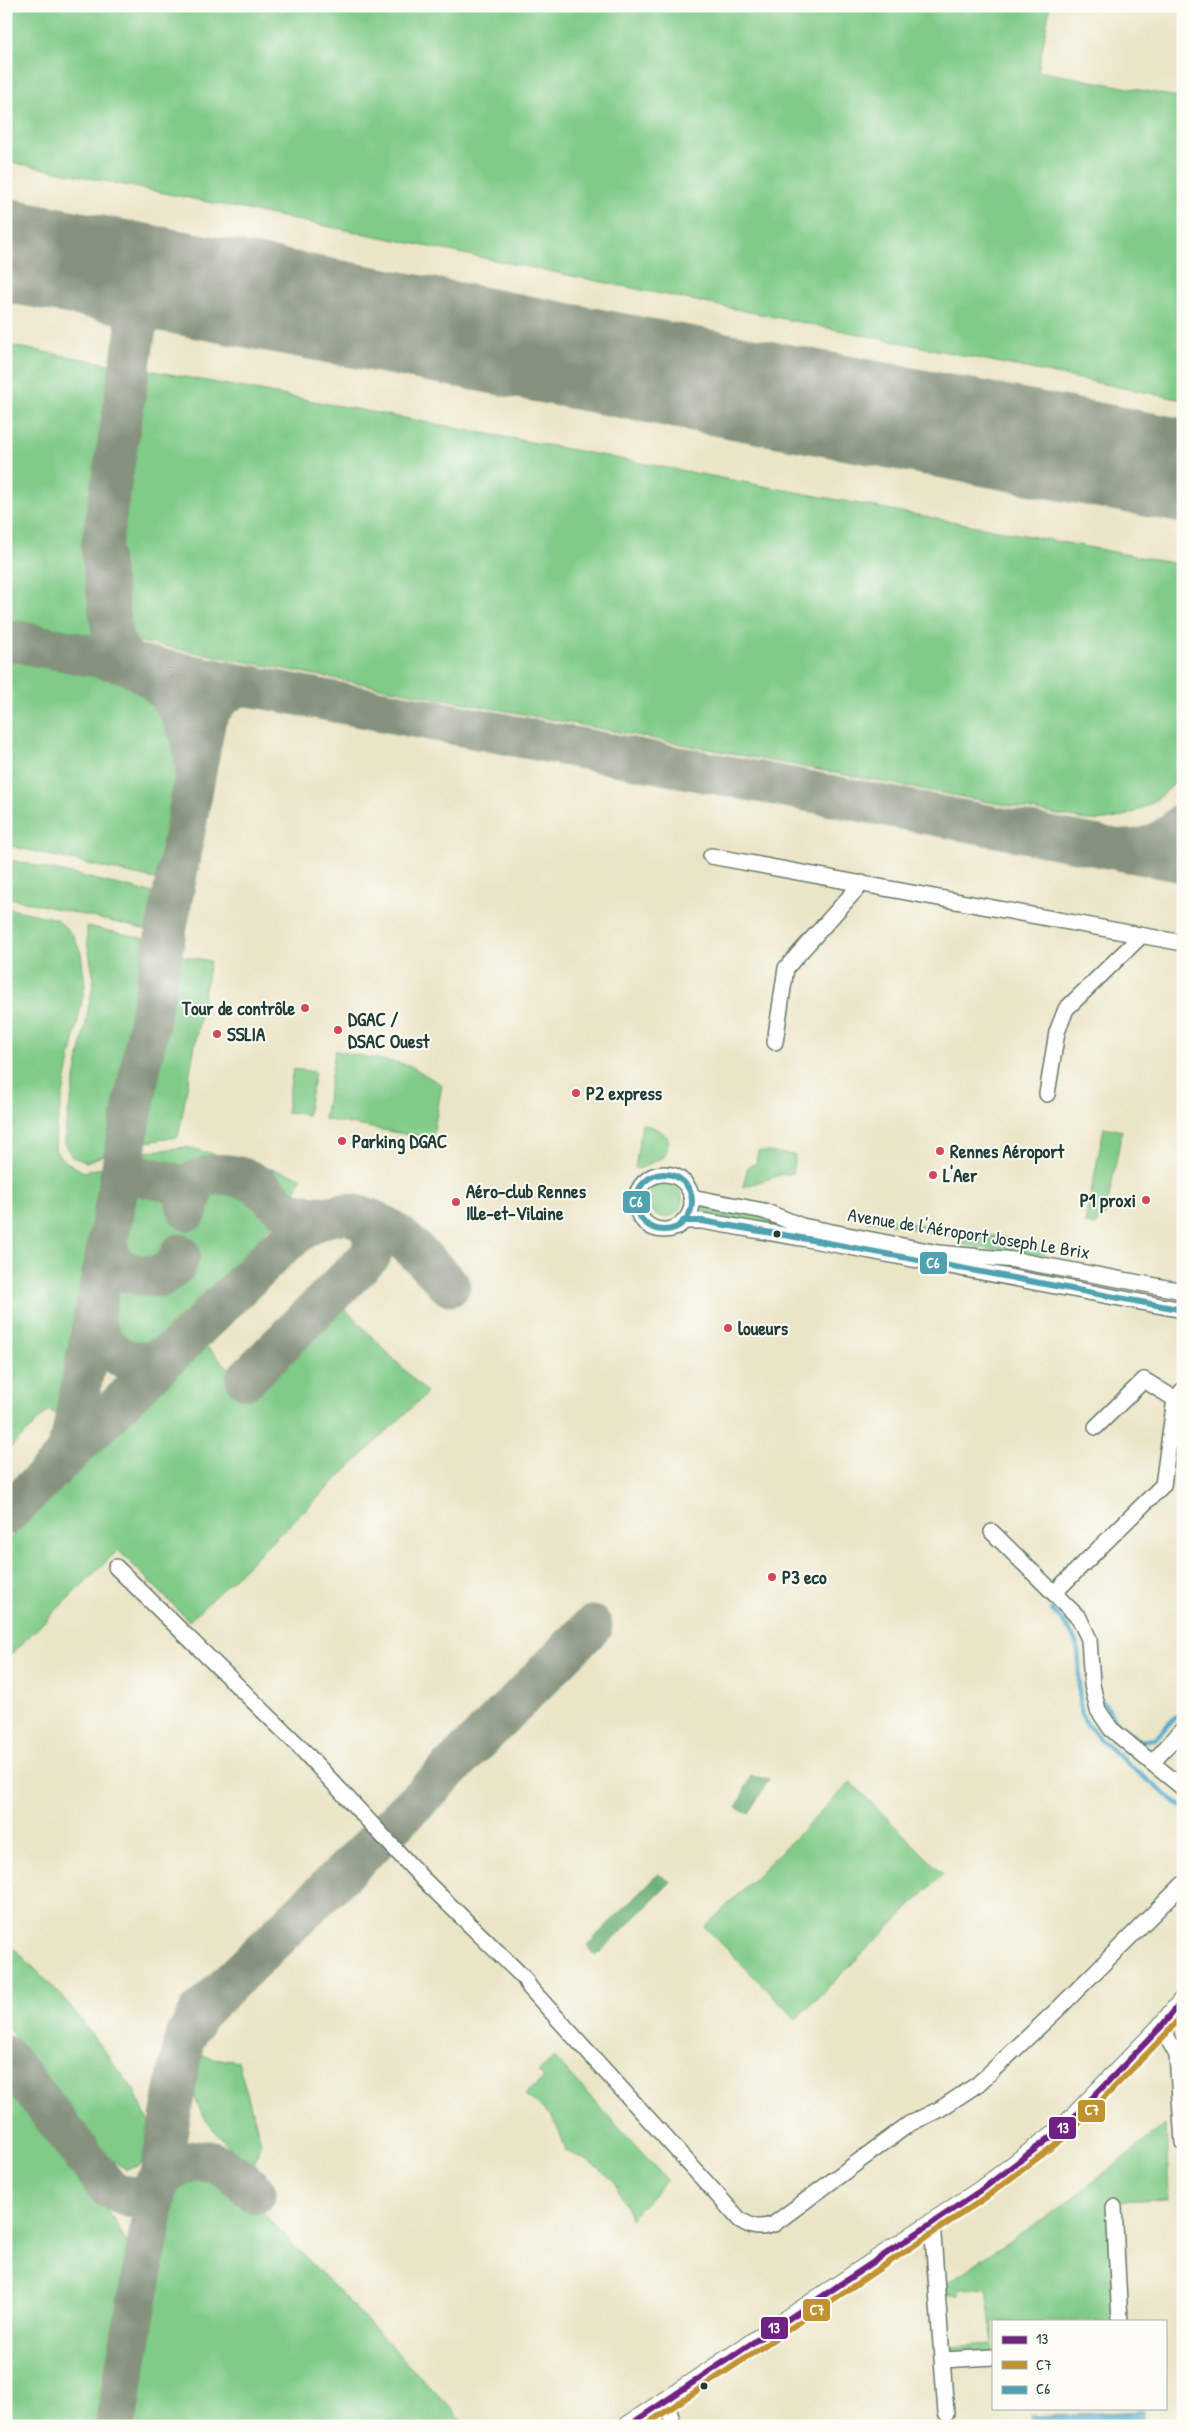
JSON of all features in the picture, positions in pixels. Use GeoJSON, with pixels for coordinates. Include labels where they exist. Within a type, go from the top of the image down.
{"type":"FeatureCollection","features":[{"type":"Feature","properties":{"kind":"street"},"geometry":{"type":"LineString","coordinates":[[710,856],[1183,943]]}},
{"type":"Feature","properties":{"kind":"street"},"geometry":{"type":"LineString","coordinates":[[775,1042],[786,968],[862,883]]}},
{"type":"Feature","properties":{"kind":"street"},"geometry":{"type":"LineString","coordinates":[[1047,1094],[1057,1032],[1066,1009],[1141,936]]}},
{"type":"Feature","properties":{"kind":"street","name":"Avenue de l'Aéroport Joseph Le Brix"},"geometry":{"type":"LineString","coordinates":[[1183,1291],[1015,1260],[929,1251],[802,1226],[764,1211],[691,1197],[689,1190],[680,1179],[666,1174],[652,1176],[646,1180],[638,1192],[638,1211],[651,1226],[664,1229],[678,1226],[683,1221],[702,1221],[1183,1310]]}},
{"type":"Feature","properties":{"kind":"street"},"geometry":{"type":"LineString","coordinates":[[683,1221],[691,1206],[691,1197]]}},
{"type":"Feature","properties":{"kind":"street"},"geometry":{"type":"LineString","coordinates":[[1054,1594],[1163,1485],[1179,1394],[1144,1380],[1096,1427]]}},
{"type":"Feature","properties":{"kind":"street"},"geometry":{"type":"LineString","coordinates":[[992,1532],[1079,1618],[1089,1639],[1092,1685],[1098,1710],[1112,1729],[1183,1788]]}},
{"type":"Feature","properties":{"kind":"street"},"geometry":{"type":"LineString","coordinates":[[116,1567],[298,1745],[422,1878],[524,1978],[530,1988],[588,2054],[740,2220],[752,2227],[763,2228],[774,2224],[908,2124],[940,2109],[978,2084],[1059,2008],[1183,1884]]}},
{"type":"Feature","properties":{"kind":"street"},"geometry":{"type":"LineString","coordinates":[[1152,1764],[1183,1729]]}},
{"type":"Feature","properties":{"kind":"street"},"geometry":{"type":"LineString","coordinates":[[628,2426],[980,2191],[1064,2127],[1160,2028],[1183,2000]]}},
{"type":"Feature","properties":{"kind":"street"},"geometry":{"type":"LineString","coordinates":[[1160,2028],[1177,2055],[1183,2143]]}},
{"type":"Feature","properties":{"kind":"street"},"geometry":{"type":"LineString","coordinates":[[1114,2207],[1120,2320]]}},
{"type":"Feature","properties":{"kind":"street"},"geometry":{"type":"LineString","coordinates":[[932,2222],[946,2412]]}},
{"type":"Feature","properties":{"kind":"street"},"geometry":{"type":"LineString","coordinates":[[943,2360],[992,2357]]}},
{"type":"Feature","properties":{"kind":"street"},"geometry":{"type":"LineString","coordinates":[[666,2402],[674,2426]]}},
{"type":"Feature","properties":{"kind":"green space"},"geometry":{"type":"Polygon","coordinates":[[[6,6],[1050,6],[1038,71],[1183,98],[1183,400],[6,161],[6,6]]]}},
{"type":"Feature","properties":{"kind":"green space"},"geometry":{"type":"Polygon","coordinates":[[[6,345],[121,366],[89,548],[103,617],[100,634],[96,636],[6,619],[6,345]]]}},
{"type":"Feature","properties":{"kind":"green space"},"geometry":{"type":"Polygon","coordinates":[[[138,368],[1183,565],[1183,774],[1161,796],[1135,812],[1112,819],[1085,820],[136,641],[130,636],[116,605],[110,549],[138,368]]]}},
{"type":"Feature","properties":{"kind":"green space"},"geometry":{"type":"Polygon","coordinates":[[[6,660],[83,673],[122,684],[135,691],[147,701],[167,724],[174,738],[179,768],[174,810],[158,880],[6,845],[6,660]]]}},
{"type":"Feature","properties":{"kind":"green space"},"geometry":{"type":"Polygon","coordinates":[[[6,859],[154,893],[148,930],[6,897],[6,859]]]}},
{"type":"Feature","properties":{"kind":"green space"},"geometry":{"type":"Polygon","coordinates":[[[6,908],[57,919],[73,935],[81,953],[85,985],[56,1129],[55,1150],[63,1160],[84,1172],[109,1166],[63,1414],[60,1417],[49,1410],[6,1452],[6,908]]]}},
{"type":"Feature","properties":{"kind":"green space"},"geometry":{"type":"Polygon","coordinates":[[[87,926],[147,939],[111,1152],[87,1162],[72,1157],[65,1145],[65,1131],[94,979],[87,941],[87,926]]]}},
{"type":"Feature","properties":{"kind":"green space"},"geometry":{"type":"Polygon","coordinates":[[[177,955],[210,961],[179,1133],[178,1137],[140,1143],[177,955]]]}},
{"type":"Feature","properties":{"kind":"green space"},"geometry":{"type":"Polygon","coordinates":[[[335,1051],[409,1065],[442,1085],[432,1141],[426,1148],[423,1149],[425,1138],[324,1119],[335,1051]]]}},
{"type":"Feature","properties":{"kind":"green space"},"geometry":{"type":"Polygon","coordinates":[[[293,1069],[315,1072],[307,1115],[286,1112],[293,1069]]]}},
{"type":"Feature","properties":{"kind":"green space"},"geometry":{"type":"Polygon","coordinates":[[[642,1124],[664,1133],[669,1140],[665,1156],[639,1169],[635,1168],[642,1124]]]}},
{"type":"Feature","properties":{"kind":"green space"},"geometry":{"type":"Polygon","coordinates":[[[1104,1127],[1122,1131],[1105,1218],[1099,1217],[1096,1226],[1085,1224],[1104,1127]]]}},
{"type":"Feature","properties":{"kind":"green space"},"geometry":{"type":"Polygon","coordinates":[[[186,1147],[302,1177],[288,1206],[241,1259],[164,1334],[145,1344],[133,1343],[117,1332],[109,1313],[136,1153],[186,1147]]]}},
{"type":"Feature","properties":{"kind":"green space"},"geometry":{"type":"Polygon","coordinates":[[[758,1151],[795,1155],[792,1174],[784,1174],[743,1187],[748,1166],[756,1164],[758,1151]]]}},
{"type":"Feature","properties":{"kind":"green space"},"geometry":{"type":"Polygon","coordinates":[[[665,1183],[672,1184],[677,1188],[681,1193],[681,1207],[677,1212],[672,1216],[665,1217],[658,1216],[653,1212],[649,1207],[648,1200],[649,1193],[653,1188],[658,1184],[665,1183]]]}},
{"type":"Feature","properties":{"kind":"green space"},"geometry":{"type":"Polygon","coordinates":[[[694,1202],[757,1214],[824,1238],[692,1213],[694,1202]]]}},
{"type":"Feature","properties":{"kind":"green space"},"geometry":{"type":"Polygon","coordinates":[[[871,1216],[905,1222],[904,1226],[867,1220],[871,1216]]]}},
{"type":"Feature","properties":{"kind":"green space"},"geometry":{"type":"Polygon","coordinates":[[[910,1223],[953,1232],[951,1236],[909,1228],[910,1223]]]}},
{"type":"Feature","properties":{"kind":"green space"},"geometry":{"type":"Polygon","coordinates":[[[972,1232],[1032,1243],[1051,1260],[961,1244],[972,1232]]]}},
{"type":"Feature","properties":{"kind":"green space"},"geometry":{"type":"Polygon","coordinates":[[[339,1303],[427,1393],[189,1621],[118,1550],[8,1657],[6,1655],[6,1542],[206,1346],[252,1390],[339,1303]]]}},
{"type":"Feature","properties":{"kind":"green space"},"geometry":{"type":"Polygon","coordinates":[[[751,1776],[769,1779],[749,1814],[736,1808],[751,1776]]]}},
{"type":"Feature","properties":{"kind":"green space"},"geometry":{"type":"Polygon","coordinates":[[[851,1782],[943,1874],[796,2019],[705,1927],[851,1782]]]}},
{"type":"Feature","properties":{"kind":"green space"},"geometry":{"type":"Polygon","coordinates":[[[658,1874],[671,1882],[596,1956],[587,1945],[658,1874]]]}},
{"type":"Feature","properties":{"kind":"green space"},"geometry":{"type":"Polygon","coordinates":[[[6,1940],[62,1996],[134,2090],[150,2126],[151,2154],[138,2166],[126,2169],[110,2159],[6,2026],[6,1940]]]}},
{"type":"Feature","properties":{"kind":"green space"},"geometry":{"type":"Polygon","coordinates":[[[197,2055],[238,2062],[261,2142],[253,2167],[212,2128],[198,2105],[192,2078],[197,2055]]]}},
{"type":"Feature","properties":{"kind":"green space"},"geometry":{"type":"Polygon","coordinates":[[[554,2057],[667,2180],[630,2219],[626,2205],[614,2184],[590,2162],[566,2151],[552,2118],[525,2095],[544,2078],[538,2072],[554,2057]]]}},
{"type":"Feature","properties":{"kind":"green space"},"geometry":{"type":"Polygon","coordinates":[[[6,2086],[114,2219],[132,2255],[100,2426],[6,2426],[6,2086]]]}},
{"type":"Feature","properties":{"kind":"green space"},"geometry":{"type":"Polygon","coordinates":[[[1166,2124],[1169,2199],[1109,2201],[1115,2320],[992,2320],[992,2336],[986,2288],[960,2289],[959,2295],[944,2295],[942,2286],[1064,2205],[1166,2124]]]}},
{"type":"Feature","properties":{"kind":"green space"},"geometry":{"type":"Polygon","coordinates":[[[197,2180],[221,2184],[244,2193],[468,2426],[127,2426],[168,2203],[179,2189],[197,2180]]]}},
{"type":"Feature","properties":{"kind":"green space"},"geometry":{"type":"Polygon","coordinates":[[[992,2344],[992,2354],[949,2356],[948,2347],[992,2344]]]}},
{"type":"Feature","properties":{"kind":"water"},"geometry":{"type":"Polygon","coordinates":[[[1144,2411],[1144,2426],[1031,2426],[1030,2416],[1144,2411]]]}},
{"type":"Feature","properties":{"kind":"waterway"},"geometry":{"type":"LineString","coordinates":[[1052,1610],[1068,1629],[1076,1643],[1079,1660],[1080,1708],[1088,1725],[1112,1750],[1183,1808]]}},
{"type":"Feature","properties":{"kind":"waterway"},"geometry":{"type":"LineString","coordinates":[[1099,1666],[1099,1681]]}},
{"type":"Feature","properties":{"kind":"waterway"},"geometry":{"type":"LineString","coordinates":[[1102,1701],[1118,1724],[1139,1741],[1155,1739],[1177,1715]]}},
{"type":"Feature","properties":{"kind":"taxiway"},"geometry":{"type":"LineString","coordinates":[[94,266],[112,279],[124,291],[131,306],[136,328]]}},
{"type":"Feature","properties":{"kind":"taxiway"},"geometry":{"type":"LineString","coordinates":[[195,763],[191,737],[177,706],[157,682],[128,663],[113,641],[101,548],[136,328],[148,308],[162,296],[171,292],[204,287]]}},
{"type":"Feature","properties":{"kind":"taxiway"},"geometry":{"type":"LineString","coordinates":[[1111,458],[1183,472]]}},
{"type":"Feature","properties":{"kind":"taxiway"},"geometry":{"type":"LineString","coordinates":[[6,640],[1183,862]]}},
{"type":"Feature","properties":{"kind":"taxiway"},"geometry":{"type":"LineString","coordinates":[[54,1468],[63,1457],[71,1439],[206,718],[224,694],[237,688],[252,686]]}},
{"type":"Feature","properties":{"kind":"taxiway"},"geometry":{"type":"LineString","coordinates":[[1124,850],[1133,850],[1156,843],[1170,835],[1183,823]]}},
{"type":"Feature","properties":{"kind":"taxiway"},"geometry":{"type":"LineString","coordinates":[[125,1148],[127,1160],[136,1173],[179,1185],[184,1193],[188,1210]]}},
{"type":"Feature","properties":{"kind":"taxiway"},"geometry":{"type":"LineString","coordinates":[[188,1210],[196,1181],[212,1175],[228,1175],[236,1176],[259,1186],[286,1209],[308,1216],[331,1216]]}},
{"type":"Feature","properties":{"kind":"taxiway"},"geometry":{"type":"LineString","coordinates":[[246,1379],[371,1255],[373,1240],[370,1229],[361,1220],[348,1214]]}},
{"type":"Feature","properties":{"kind":"taxiway"},"geometry":{"type":"LineString","coordinates":[[6,1515],[274,1253],[312,1223],[338,1215],[357,1215],[375,1221],[407,1243],[450,1286]]}},
{"type":"Feature","properties":{"kind":"taxiway"},"geometry":{"type":"LineString","coordinates":[[108,1239],[111,1259],[116,1265],[123,1270],[140,1275],[160,1277],[176,1265],[180,1254]]}},
{"type":"Feature","properties":{"kind":"taxiway"},"geometry":{"type":"LineString","coordinates":[[94,1314],[95,1325],[104,1343],[111,1350],[129,1360],[151,1361],[176,1349]]}},
{"type":"Feature","properties":{"kind":"taxiway"},"geometry":{"type":"LineString","coordinates":[[115,2426],[184,2040],[199,2013],[449,1770],[592,1626]]}},
{"type":"Feature","properties":{"kind":"taxiway"},"geometry":{"type":"LineString","coordinates":[[6,2056],[108,2188],[132,2197],[141,2195],[175,2168],[188,2162],[200,2160],[222,2166],[256,2193]]}},
{"type":"Feature","properties":{"kind":"runway"},"geometry":{"type":"LineString","coordinates":[[6,250],[1183,471]]}},
{"type":"Feature","properties":{"kind":"transit line","name":"C6"},"geometry":{"type":"LineString","coordinates":[[664,1174],[675,1176],[684,1182],[690,1191],[692,1202],[690,1213],[684,1222],[675,1228],[664,1230],[653,1228],[644,1222],[638,1213],[636,1202],[638,1191],[644,1182],[653,1176],[664,1174]]}},
{"type":"Feature","properties":{"kind":"transit line","name":"C6"},"geometry":{"type":"LineString","coordinates":[[683,1221],[702,1221],[807,1239],[1183,1310]]}},
{"type":"Feature","properties":{"kind":"transit line","name":"13"},"geometry":{"type":"LineString","coordinates":[[628,2426],[980,2191],[1064,2127],[1160,2028],[1183,2000]]}},
{"type":"Feature","properties":{"kind":"transit line","name":"C7"},"geometry":{"type":"LineString","coordinates":[[644,2426],[985,2198],[1069,2134],[1183,2014]]}},
{"type":"Feature","properties":{"kind":"place","name":"Tour de contrôle"},"geometry":{"type":"Point","coordinates":[305,1008]}},
{"type":"Feature","properties":{"kind":"place","name":"DGAC / DSAC Ouest"},"geometry":{"type":"Point","coordinates":[338,1030]}},
{"type":"Feature","properties":{"kind":"place","name":"SSLIA"},"geometry":{"type":"Point","coordinates":[217,1034]}},
{"type":"Feature","properties":{"kind":"place","name":"P2 express"},"geometry":{"type":"Point","coordinates":[576,1093]}},
{"type":"Feature","properties":{"kind":"place","name":"Parking DGAC"},"geometry":{"type":"Point","coordinates":[342,1141]}},
{"type":"Feature","properties":{"kind":"place","name":"Rennes Aéroport"},"geometry":{"type":"Point","coordinates":[940,1151]}},
{"type":"Feature","properties":{"kind":"place","name":"L'Aer"},"geometry":{"type":"Point","coordinates":[933,1175]}},
{"type":"Feature","properties":{"kind":"place","name":"P1 proxi"},"geometry":{"type":"Point","coordinates":[1146,1200]}},
{"type":"Feature","properties":{"kind":"place","name":"Aéro-club Rennes Ille-et-Vilaine"},"geometry":{"type":"Point","coordinates":[456,1202]}},
{"type":"Feature","properties":{"kind":"place","name":"loueurs"},"geometry":{"type":"Point","coordinates":[728,1328]}},
{"type":"Feature","properties":{"kind":"place","name":"P3 eco"},"geometry":{"type":"Point","coordinates":[772,1577]}}]}
